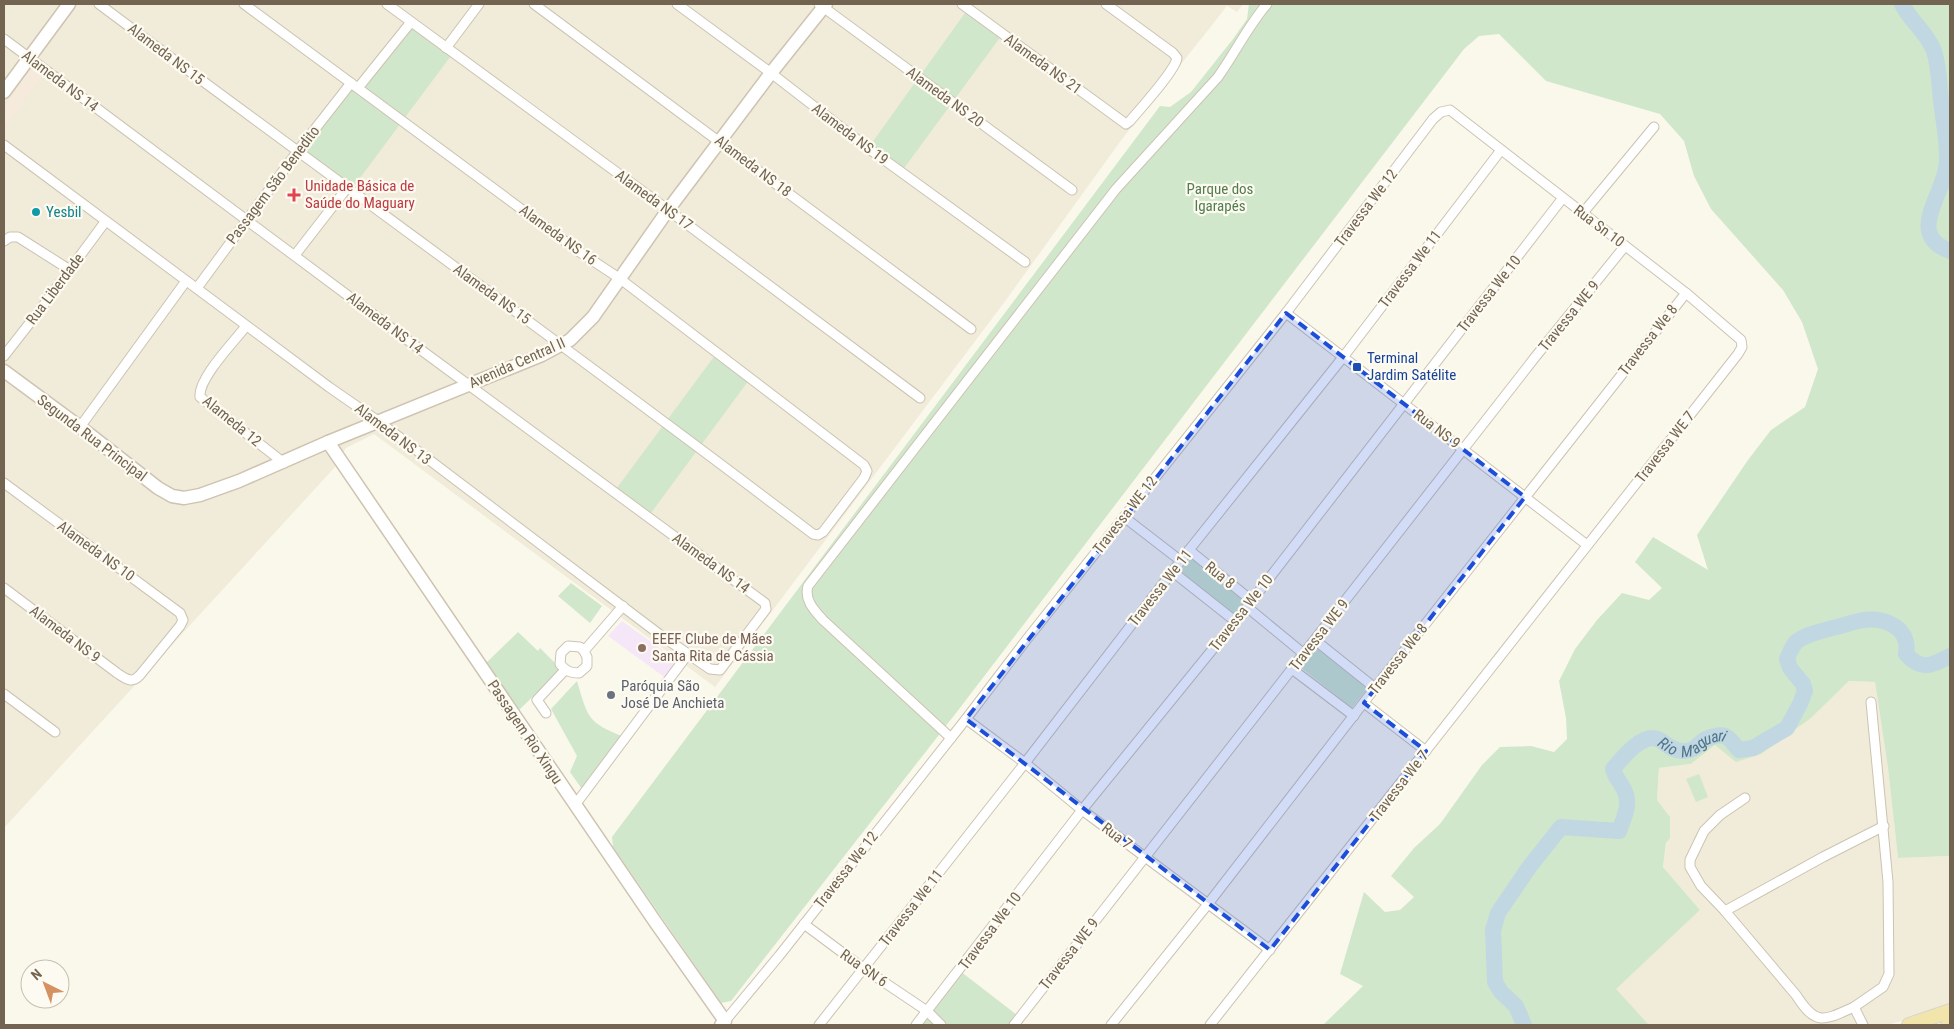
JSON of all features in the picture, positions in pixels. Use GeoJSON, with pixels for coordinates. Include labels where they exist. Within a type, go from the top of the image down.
{"type":"FeatureCollection","features":[{"type":"Feature","properties":{"kind":"main road"},"geometry":{"type":"LineString","coordinates":[[4,92],[69,4]]}},
{"type":"Feature","properties":{"kind":"main road","name":"Avenida Central II"},"geometry":{"type":"LineString","coordinates":[[184,498],[200,495],[284,463],[328,442],[563,345],[581,331],[668,210],[823,5]]}},
{"type":"Feature","properties":{"kind":"main road","name":"Segunda Rua Principal"},"geometry":{"type":"LineString","coordinates":[[4,371],[158,488],[172,496],[184,498]]}},
{"type":"Feature","properties":{"kind":"main road","name":"Passagem Rio Xingu"},"geometry":{"type":"LineString","coordinates":[[328,442],[723,1023]]}},
{"type":"Feature","properties":{"kind":"main road"},"geometry":{"type":"LineString","coordinates":[[1909,1025],[1950,1011]]}},
{"type":"Feature","properties":{"kind":"street","name":"Alameda NS 15"},"geometry":{"type":"LineString","coordinates":[[99,4],[297,152],[563,345],[815,535],[823,532],[864,478],[867,471]]}},
{"type":"Feature","properties":{"kind":"street","name":"Alameda NS 16"},"geometry":{"type":"LineString","coordinates":[[244,4],[578,251],[619,278],[849,454],[864,466],[867,471]]}},
{"type":"Feature","properties":{"kind":"street","name":"Alameda NS 17"},"geometry":{"type":"LineString","coordinates":[[386,4],[668,210],[920,398]]}},
{"type":"Feature","properties":{"kind":"street"},"geometry":{"type":"LineString","coordinates":[[446,48],[479,4]]}},
{"type":"Feature","properties":{"kind":"street","name":"Alameda NS 18"},"geometry":{"type":"LineString","coordinates":[[534,4],[971,329]]}},
{"type":"Feature","properties":{"kind":"street","name":"Alameda NS 19"},"geometry":{"type":"LineString","coordinates":[[677,4],[868,148],[1025,262]]}},
{"type":"Feature","properties":{"kind":"street","name":"Alameda NS 21"},"geometry":{"type":"LineString","coordinates":[[962,4],[1123,123],[1127,124],[1168,75],[1177,58],[1173,53],[1106,4]]}},
{"type":"Feature","properties":{"kind":"street"},"geometry":{"type":"LineString","coordinates":[[951,738],[829,626],[809,602],[808,586],[1116,189],[1218,77],[1232,58],[1249,28],[1267,4]]}},
{"type":"Feature","properties":{"kind":"street","name":"Alameda NS 20"},"geometry":{"type":"LineString","coordinates":[[823,5],[1072,190]]}},
{"type":"Feature","properties":{"kind":"street","name":"Passagem São Benedito"},"geometry":{"type":"LineString","coordinates":[[197,288],[297,152],[412,22]]}},
{"type":"Feature","properties":{"kind":"street","name":"Alameda NS 14"},"geometry":{"type":"LineString","coordinates":[[4,39],[765,603],[766,606]]}},
{"type":"Feature","properties":{"kind":"street","name":"Travessa We 12"},"geometry":{"type":"LineString","coordinates":[[1286,313],[1433,120],[1442,112],[1450,110]]}},
{"type":"Feature","properties":{"kind":"street","name":"Rua Sn 10"},"geometry":{"type":"LineString","coordinates":[[1450,110],[1686,293],[1741,340],[1742,347]]}},
{"type":"Feature","properties":{"kind":"street"},"geometry":{"type":"LineString","coordinates":[[1582,214],[1654,127]]}},
{"type":"Feature","properties":{"kind":"street","name":"Alameda NS 13"},"geometry":{"type":"LineString","coordinates":[[4,146],[246,326],[378,421],[623,606],[710,669],[720,670],[766,606]]}},
{"type":"Feature","properties":{"kind":"street","name":"Travessa We 11"},"geometry":{"type":"LineString","coordinates":[[819,1025],[1025,763],[1189,550],[1344,356],[1501,150]]}},
{"type":"Feature","properties":{"kind":"street"},"geometry":{"type":"LineString","coordinates":[[295,255],[346,188]]}},
{"type":"Feature","properties":{"kind":"street","name":"Travessa We 10"},"geometry":{"type":"LineString","coordinates":[[916,1025],[1082,810],[1235,622],[1562,198]]}},
{"type":"Feature","properties":{"kind":"street","name":"Rua Liberdade"},"geometry":{"type":"LineString","coordinates":[[4,356],[105,222]]}},
{"type":"Feature","properties":{"kind":"street"},"geometry":{"type":"LineString","coordinates":[[4,241],[10,237],[18,237],[70,270]]}},
{"type":"Feature","properties":{"kind":"street","name":"Travessa WE 9"},"geometry":{"type":"LineString","coordinates":[[1014,1025],[1144,856],[1625,246]]}},
{"type":"Feature","properties":{"kind":"street"},"geometry":{"type":"LineString","coordinates":[[80,427],[186,281]]}},
{"type":"Feature","properties":{"kind":"street","name":"Travessa We 8"},"geometry":{"type":"LineString","coordinates":[[1111,1025],[1208,904],[1375,688],[1686,293]]}},
{"type":"Feature","properties":{"kind":"street","name":"Rua NS 9"},"geometry":{"type":"LineString","coordinates":[[1286,313],[1587,545]]}},
{"type":"Feature","properties":{"kind":"street","name":"Travessa WE 12"},"geometry":{"type":"LineString","coordinates":[[966,719],[1286,313]]}},
{"type":"Feature","properties":{"kind":"street","name":"Alameda 12"},"geometry":{"type":"LineString","coordinates":[[246,326],[208,375],[200,389],[200,397],[284,463]]}},
{"type":"Feature","properties":{"kind":"street","name":"Travessa WE 7"},"geometry":{"type":"LineString","coordinates":[[1587,545],[1742,347]]}},
{"type":"Feature","properties":{"kind":"street","name":"Alameda NS 10"},"geometry":{"type":"LineString","coordinates":[[4,483],[180,613],[183,618],[182,622],[137,679],[127,680]]}},
{"type":"Feature","properties":{"kind":"street"},"geometry":{"type":"LineString","coordinates":[[1124,517],[1181,561]]}},
{"type":"Feature","properties":{"kind":"street","name":"Travessa We 7"},"geometry":{"type":"LineString","coordinates":[[1210,1025],[1587,545]]}},
{"type":"Feature","properties":{"kind":"street","name":"Rua 8"},"geometry":{"type":"LineString","coordinates":[[1189,550],[1304,654]]}},
{"type":"Feature","properties":{"kind":"street","name":"Rua 8"},"geometry":{"type":"LineString","coordinates":[[1173,572],[1235,622]]}},
{"type":"Feature","properties":{"kind":"street","name":"Alameda NS 9"},"geometry":{"type":"LineString","coordinates":[[4,588],[127,680]]}},
{"type":"Feature","properties":{"kind":"street"},"geometry":{"type":"LineString","coordinates":[[584,651],[623,606]]}},
{"type":"Feature","properties":{"kind":"street"},"geometry":{"type":"LineString","coordinates":[[1315,640],[1375,688]]}},
{"type":"Feature","properties":{"kind":"street"},"geometry":{"type":"LineString","coordinates":[[568,646],[574,646],[584,651],[587,657],[586,673],[570,673],[560,664],[561,653],[568,646]]}},
{"type":"Feature","properties":{"kind":"street"},"geometry":{"type":"LineString","coordinates":[[575,805],[688,654]]}},
{"type":"Feature","properties":{"kind":"street"},"geometry":{"type":"LineString","coordinates":[[1292,669],[1354,716]]}},
{"type":"Feature","properties":{"kind":"street"},"geometry":{"type":"LineString","coordinates":[[546,713],[537,700],[565,670]]}},
{"type":"Feature","properties":{"kind":"street"},"geometry":{"type":"LineString","coordinates":[[4,694],[55,732]]}},
{"type":"Feature","properties":{"kind":"street"},"geometry":{"type":"LineString","coordinates":[[1745,798],[1720,815],[1704,831],[1690,860],[1691,872],[1813,1016],[1828,1018],[1854,1007],[1884,987],[1889,974],[1888,882],[1871,702]]}},
{"type":"Feature","properties":{"kind":"street"},"geometry":{"type":"LineString","coordinates":[[1364,703],[1426,751]]}},
{"type":"Feature","properties":{"kind":"street","name":"Travessa We 12"},"geometry":{"type":"LineString","coordinates":[[723,1023],[966,719]]}},
{"type":"Feature","properties":{"kind":"street","name":"Rua 7"},"geometry":{"type":"LineString","coordinates":[[966,719],[1025,763],[1082,810],[1270,950]]}},
{"type":"Feature","properties":{"kind":"street"},"geometry":{"type":"LineString","coordinates":[[1726,911],[1823,857],[1884,826]]}},
{"type":"Feature","properties":{"kind":"street","name":"Rua SN 6"},"geometry":{"type":"LineString","coordinates":[[804,924],[863,968],[927,1011],[941,1025]]}},
{"type":"Feature","properties":{"kind":"street"},"geometry":{"type":"LineString","coordinates":[[1854,1007],[1863,1025]]}},
{"type":"Feature","properties":{"kind":"highlighted area"},"geometry":{"type":"Polygon","coordinates":[[[1286,313],[1525,497],[1364,703],[1426,751],[1270,950],[966,719],[1286,313]]]}},
{"type":"Feature","properties":{"kind":"shaded area"},"geometry":{"type":"Polygon","coordinates":[[[4,4],[1243,4],[1237,12],[1227,6],[1122,139],[1006,300],[715,687],[374,434],[346,448],[335,467],[4,828],[4,4]]]}},
{"type":"Feature","properties":{"kind":"shaded area"},"geometry":{"type":"Polygon","coordinates":[[[33,67],[43,75],[4,129],[4,107],[33,67]]]}},
{"type":"Feature","properties":{"kind":"shaded area"},"geometry":{"type":"Polygon","coordinates":[[[622,621],[679,662],[667,679],[608,636],[622,621]]]}},
{"type":"Feature","properties":{"kind":"shaded area"},"geometry":{"type":"Polygon","coordinates":[[[1849,681],[1875,682],[1888,768],[1898,858],[1950,856],[1950,1007],[1887,1025],[1649,1025],[1615,989],[1700,910],[1663,867],[1670,817],[1657,800],[1659,768],[1691,764],[1715,745],[1811,718],[1849,681]]]}},
{"type":"Feature","properties":{"kind":"green space","name":"Parque dos Igarapés"},"geometry":{"type":"Polygon","coordinates":[[[1249,4],[1950,4],[1950,856],[1898,858],[1888,768],[1875,682],[1849,681],[1811,718],[1761,754],[1736,762],[1715,745],[1691,764],[1659,768],[1657,800],[1670,817],[1670,838],[1666,843],[1663,867],[1700,910],[1616,989],[1649,1025],[1323,1025],[1363,986],[1340,974],[1364,892],[1385,912],[1400,910],[1414,897],[1391,876],[1414,848],[1440,824],[1482,765],[1500,747],[1531,746],[1554,752],[1567,739],[1566,718],[1559,681],[1575,649],[1597,620],[1622,593],[1649,600],[1662,588],[1635,562],[1653,537],[1708,570],[1697,535],[1748,460],[1771,430],[1805,407],[1818,369],[1802,322],[1783,290],[1711,209],[1694,176],[1684,141],[1660,114],[1546,81],[1499,34],[1479,36],[1464,49],[956,713],[731,1001],[721,1003],[613,847],[612,837],[1160,106],[1170,107],[1191,92],[1247,19],[1249,4]]]}},
{"type":"Feature","properties":{"kind":"green space"},"geometry":{"type":"Polygon","coordinates":[[[970,6],[1004,32],[902,171],[869,147],[970,6]]]}},
{"type":"Feature","properties":{"kind":"green space"},"geometry":{"type":"Polygon","coordinates":[[[412,23],[453,53],[351,190],[299,153],[351,84],[360,91],[412,23]]]}},
{"type":"Feature","properties":{"kind":"green space"},"geometry":{"type":"Polygon","coordinates":[[[716,354],[749,380],[648,517],[614,492],[716,354]]]}},
{"type":"Feature","properties":{"kind":"green space"},"geometry":{"type":"Polygon","coordinates":[[[1192,557],[1247,601],[1234,617],[1179,572],[1192,557]]]}},
{"type":"Feature","properties":{"kind":"green space"},"geometry":{"type":"Polygon","coordinates":[[[571,583],[602,606],[590,623],[558,596],[571,583]]]}},
{"type":"Feature","properties":{"kind":"green space"},"geometry":{"type":"Polygon","coordinates":[[[518,632],[538,651],[540,648],[555,663],[559,671],[518,711],[486,663],[518,632]]]}},
{"type":"Feature","properties":{"kind":"green space"},"geometry":{"type":"Polygon","coordinates":[[[1316,647],[1368,688],[1352,708],[1300,667],[1316,647]]]}},
{"type":"Feature","properties":{"kind":"green space"},"geometry":{"type":"Polygon","coordinates":[[[577,681],[587,711],[591,717],[603,727],[624,737],[582,789],[570,772],[577,756],[551,709],[577,681]]]}},
{"type":"Feature","properties":{"kind":"green space"},"geometry":{"type":"Polygon","coordinates":[[[1699,774],[1708,797],[1696,802],[1686,779],[1699,774]]]}},
{"type":"Feature","properties":{"kind":"green space"},"geometry":{"type":"Polygon","coordinates":[[[960,971],[1021,1018],[1015,1025],[918,1025],[960,971]]]}},
{"type":"Feature","properties":{"kind":"waterway","name":"Rio Maguari"},"geometry":{"type":"LineString","coordinates":[[1902,4],[1931,44],[1937,65],[1947,162],[1929,224],[1930,234],[1937,244],[1950,251]]}},
{"type":"Feature","properties":{"kind":"waterway","name":"Rio Maguari"},"geometry":{"type":"LineString","coordinates":[[1524,1025],[1516,1006],[1501,992],[1495,982],[1493,930],[1498,913],[1530,866],[1561,827],[1619,831],[1626,808],[1627,797],[1613,769],[1634,747],[1640,742],[1653,738],[1674,749],[1687,751],[1693,749],[1706,739],[1721,735],[1730,739],[1739,750],[1753,748],[1787,728],[1805,691],[1803,684],[1790,668],[1787,659],[1796,642],[1800,639],[1832,628],[1863,620],[1880,620],[1895,626],[1900,631],[1904,637],[1906,654],[1917,663],[1922,665],[1932,664],[1950,656]]}},
{"type":"Feature","properties":{"kind":"place","name":"Unidade Básica de Saúde do Maguary"},"geometry":{"type":"Point","coordinates":[294,195]}},
{"type":"Feature","properties":{"kind":"place","name":"Yesbil"},"geometry":{"type":"Point","coordinates":[36,212]}},
{"type":"Feature","properties":{"kind":"place","name":"Terminal Jardim Satélite"},"geometry":{"type":"Point","coordinates":[1357,367]}},
{"type":"Feature","properties":{"kind":"place","name":"EEEF Clube de Mães Santa Rita de Cássia"},"geometry":{"type":"Point","coordinates":[642,648]}},
{"type":"Feature","properties":{"kind":"place","name":"Paróquia São José De Anchieta"},"geometry":{"type":"Point","coordinates":[611,695]}}]}
